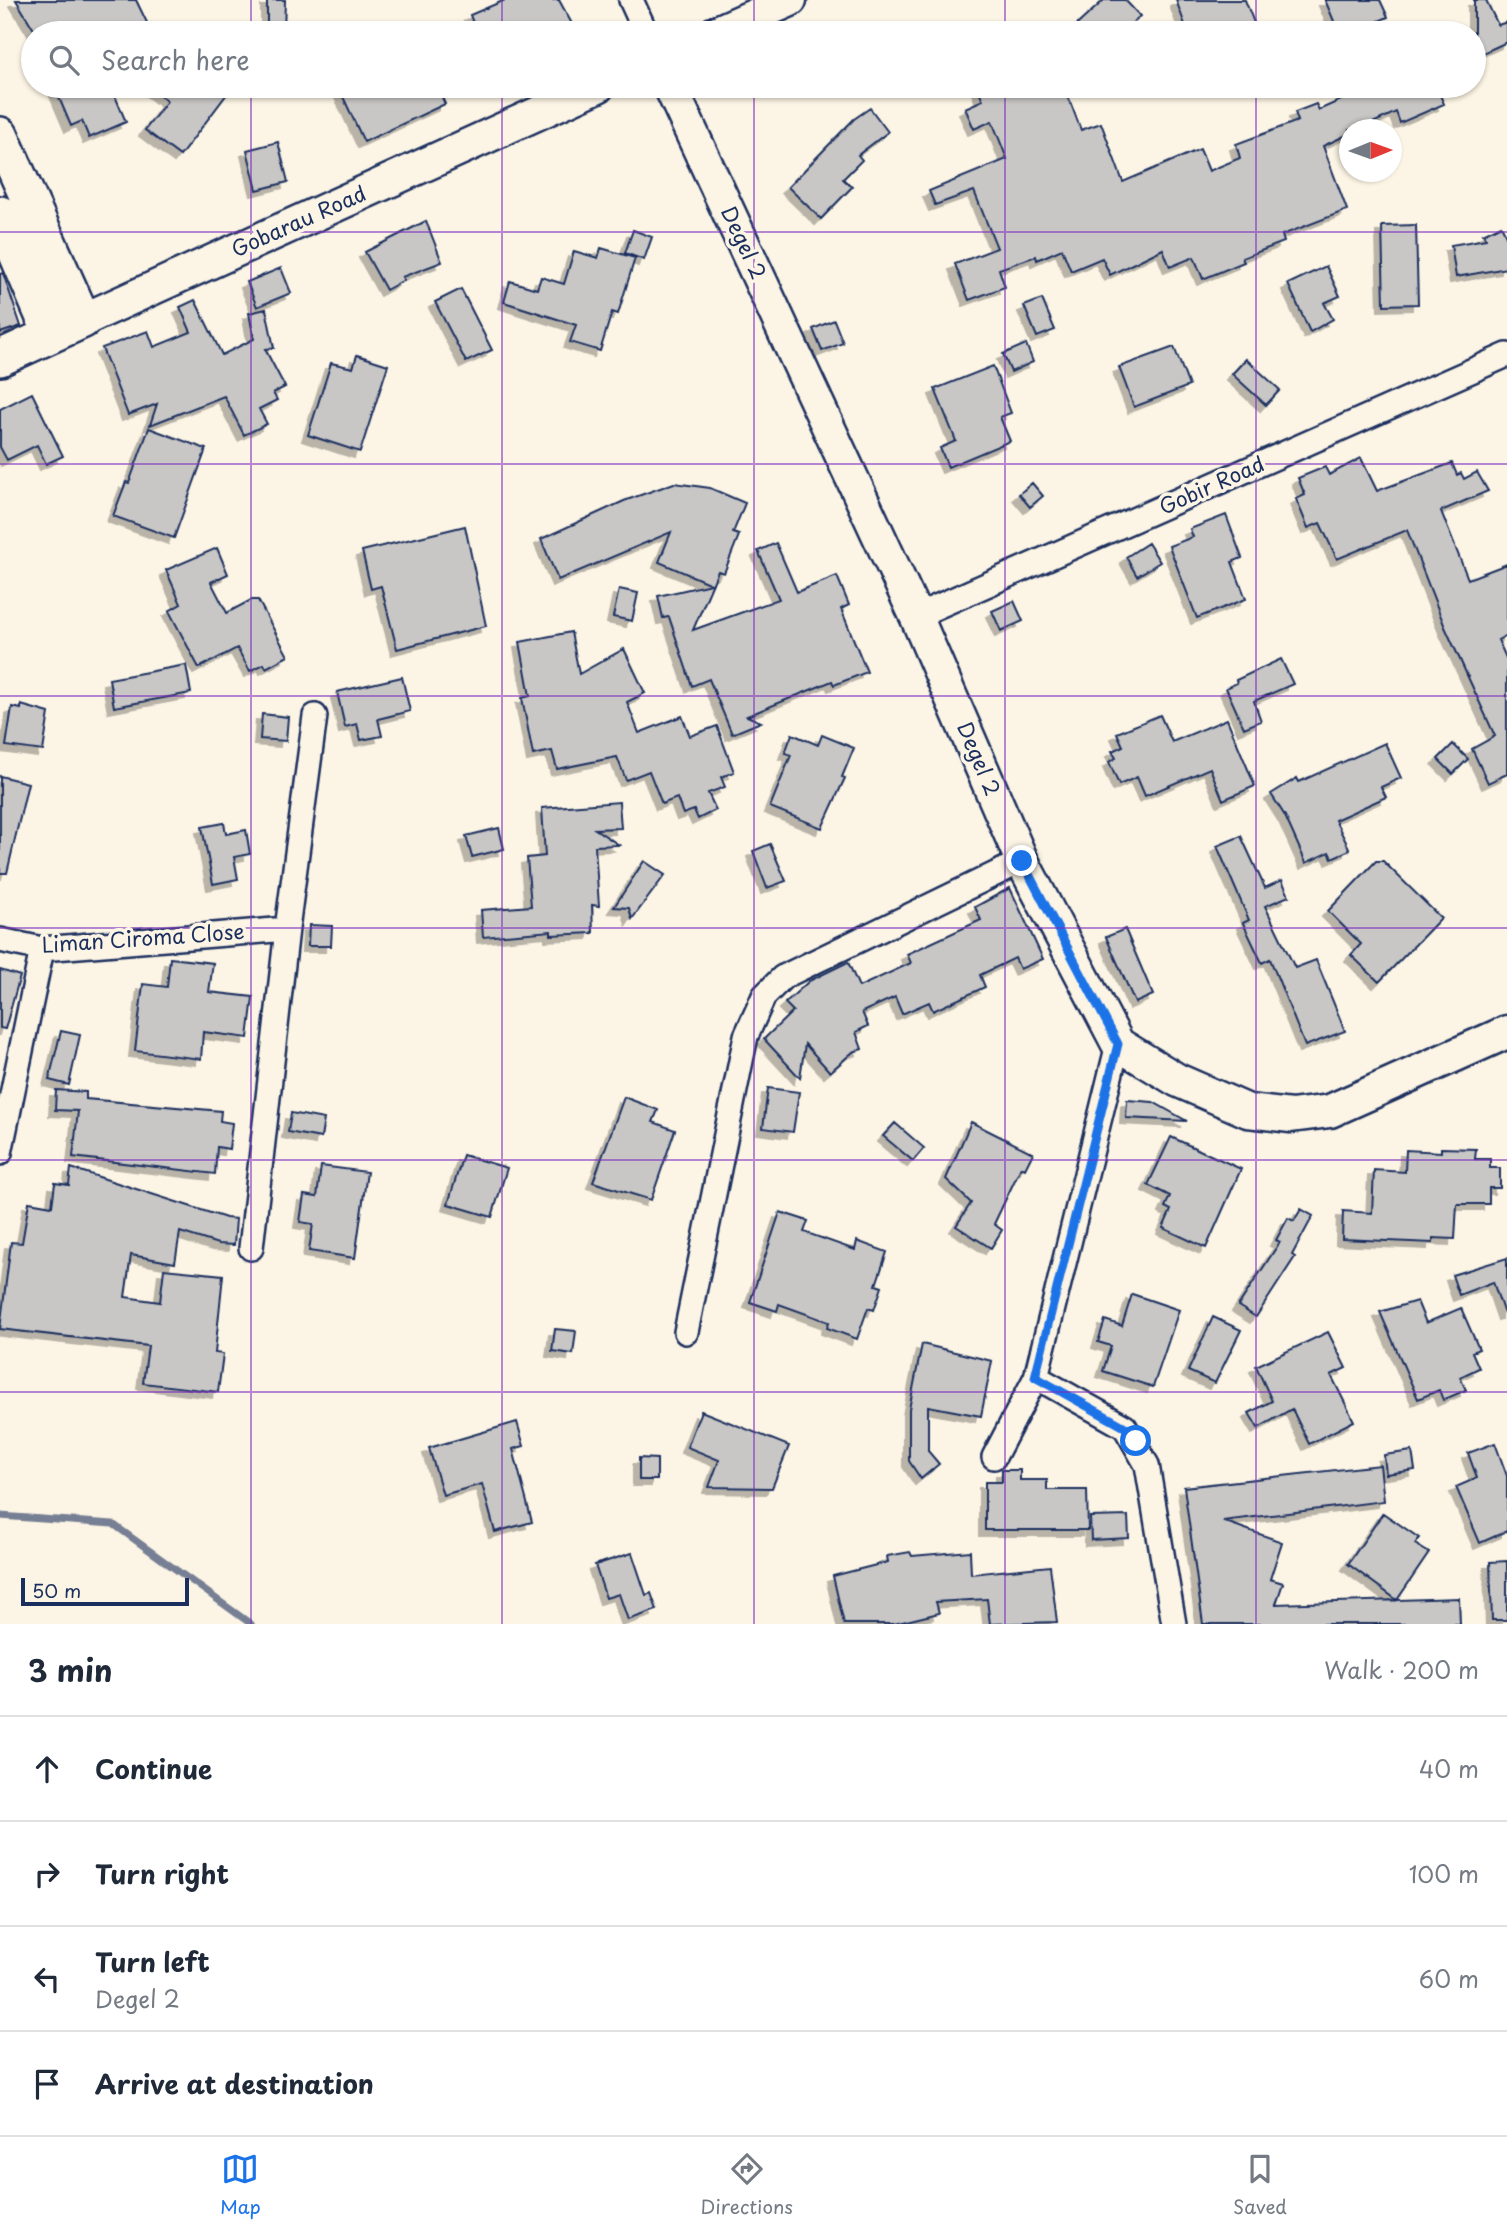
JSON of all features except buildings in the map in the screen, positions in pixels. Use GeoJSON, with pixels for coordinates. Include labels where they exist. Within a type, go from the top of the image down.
{"type":"FeatureCollection","features":[{"type":"Feature","properties":{"kind":"main road"},"geometry":{"type":"LineString","coordinates":[[0,135],[10,208],[51,334]]}},
{"type":"Feature","properties":{"kind":"main road"},"geometry":{"type":"LineString","coordinates":[[10,208],[83,320]]}},
{"type":"Feature","properties":{"kind":"main road","name":"Gobarau Road"},"geometry":{"type":"LineString","coordinates":[[0,358],[83,320]]}},
{"type":"Feature","properties":{"kind":"street"},"geometry":{"type":"LineString","coordinates":[[631,0],[641,21]]}},
{"type":"Feature","properties":{"kind":"street"},"geometry":{"type":"LineString","coordinates":[[742,21],[790,0]]}},
{"type":"Feature","properties":{"kind":"street","name":"Gobarau Road"},"geometry":{"type":"LineString","coordinates":[[83,320],[572,98]]}},
{"type":"Feature","properties":{"kind":"street","name":"Degel 2"},"geometry":{"type":"LineString","coordinates":[[676,98],[916,616],[1022,861],[1118,1044]]}},
{"type":"Feature","properties":{"kind":"street","name":"Gobir Road"},"geometry":{"type":"LineString","coordinates":[[916,616],[1507,355]]}},
{"type":"Feature","properties":{"kind":"street"},"geometry":{"type":"LineString","coordinates":[[251,1248],[287,929],[315,716]]}},
{"type":"Feature","properties":{"kind":"street"},"geometry":{"type":"LineString","coordinates":[[686,1332],[747,1035],[764,996],[783,976],[1022,861]]}},
{"type":"Feature","properties":{"kind":"street","name":"Liman Ciroma Close"},"geometry":{"type":"LineString","coordinates":[[0,940],[42,948],[287,929]]}},
{"type":"Feature","properties":{"kind":"street"},"geometry":{"type":"LineString","coordinates":[[0,1153],[42,948]]}},
{"type":"Feature","properties":{"kind":"street"},"geometry":{"type":"LineString","coordinates":[[994,1457],[1035,1377],[1118,1044],[1177,1080],[1248,1111],[1291,1116],[1330,1111],[1507,1032]]}},
{"type":"Feature","properties":{"kind":"street"},"geometry":{"type":"LineString","coordinates":[[1035,1377],[1125,1427],[1136,1441],[1147,1465],[1174,1624]]}},
{"type":"Feature","properties":{"kind":"waterway"},"geometry":{"type":"LineString","coordinates":[[0,1516],[113,1524],[251,1624]]}},
{"type":"Feature","properties":{"kind":"route"},"geometry":{"type":"LineString","coordinates":[[1022,861],[1118,1044],[1035,1377],[1125,1427],[1136,1441]]}}]}
